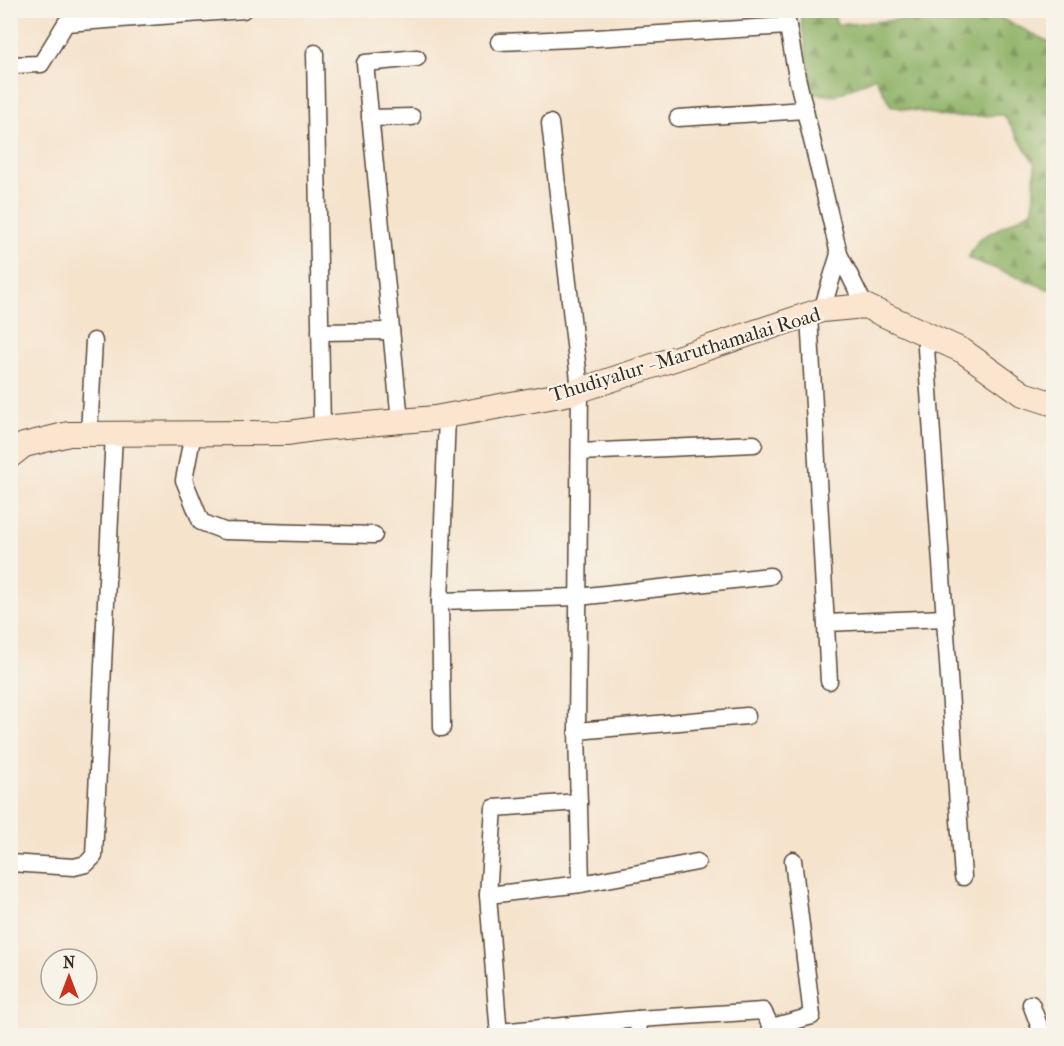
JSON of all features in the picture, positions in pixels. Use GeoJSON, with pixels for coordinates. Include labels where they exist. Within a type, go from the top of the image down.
{"type":"FeatureCollection","features":[{"type":"Feature","properties":{"kind":"main road","name":"Thudiyalur - Maruthamalai Road"},"geometry":{"type":"LineString","coordinates":[[10,456],[24,445],[69,434],[288,433],[447,416],[571,393],[815,313],[865,306]]}},
{"type":"Feature","properties":{"kind":"main road"},"geometry":{"type":"LineString","coordinates":[[865,306],[963,351],[1023,394],[1053,404]]}},
{"type":"Feature","properties":{"kind":"street"},"geometry":{"type":"LineString","coordinates":[[10,65],[41,64],[66,23],[243,10]]}},
{"type":"Feature","properties":{"kind":"street"},"geometry":{"type":"LineString","coordinates":[[500,42],[596,38],[786,18],[796,76],[839,254],[865,306]]}},
{"type":"Feature","properties":{"kind":"street"},"geometry":{"type":"LineString","coordinates":[[315,53],[322,428]]}},
{"type":"Feature","properties":{"kind":"street"},"geometry":{"type":"LineString","coordinates":[[400,422],[365,63],[417,58]]}},
{"type":"Feature","properties":{"kind":"street"},"geometry":{"type":"LineString","coordinates":[[678,118],[805,110]]}},
{"type":"Feature","properties":{"kind":"street"},"geometry":{"type":"LineString","coordinates":[[370,118],[412,117]]}},
{"type":"Feature","properties":{"kind":"street"},"geometry":{"type":"LineString","coordinates":[[550,123],[580,389],[577,731],[581,884]]}},
{"type":"Feature","properties":{"kind":"street"},"geometry":{"type":"LineString","coordinates":[[830,681],[815,313],[839,254]]}},
{"type":"Feature","properties":{"kind":"street"},"geometry":{"type":"LineString","coordinates":[[320,332],[391,331]]}},
{"type":"Feature","properties":{"kind":"street"},"geometry":{"type":"LineString","coordinates":[[925,334],[963,877]]}},
{"type":"Feature","properties":{"kind":"street"},"geometry":{"type":"LineString","coordinates":[[89,434],[94,341]]}},
{"type":"Feature","properties":{"kind":"street"},"geometry":{"type":"LineString","coordinates":[[442,728],[440,601],[447,416]]}},
{"type":"Feature","properties":{"kind":"street"},"geometry":{"type":"LineString","coordinates":[[10,863],[74,867],[86,864],[94,856],[114,433]]}},
{"type":"Feature","properties":{"kind":"street"},"geometry":{"type":"LineString","coordinates":[[193,433],[184,480],[201,522],[224,531],[374,535]]}},
{"type":"Feature","properties":{"kind":"street"},"geometry":{"type":"LineString","coordinates":[[580,452],[754,444]]}},
{"type":"Feature","properties":{"kind":"street"},"geometry":{"type":"LineString","coordinates":[[440,601],[578,597],[770,576]]}},
{"type":"Feature","properties":{"kind":"street"},"geometry":{"type":"LineString","coordinates":[[826,622],[945,618]]}},
{"type":"Feature","properties":{"kind":"street"},"geometry":{"type":"LineString","coordinates":[[577,731],[747,716]]}},
{"type":"Feature","properties":{"kind":"street"},"geometry":{"type":"LineString","coordinates":[[579,802],[494,808],[488,895],[499,1034],[638,1027],[763,1011],[774,1031],[812,1016],[793,860]]}},
{"type":"Feature","properties":{"kind":"street"},"geometry":{"type":"LineString","coordinates":[[488,895],[581,884],[697,862]]}},
{"type":"Feature","properties":{"kind":"street"},"geometry":{"type":"LineString","coordinates":[[1031,1004],[1043,1035]]}},
{"type":"Feature","properties":{"kind":"green space"},"geometry":{"type":"Polygon","coordinates":[[[800,11],[833,11],[837,25],[989,12],[1053,44],[1053,291],[968,258],[979,239],[1033,210],[1035,164],[1004,115],[948,117],[891,106],[875,77],[837,95],[813,94],[800,11]]]}}]}
